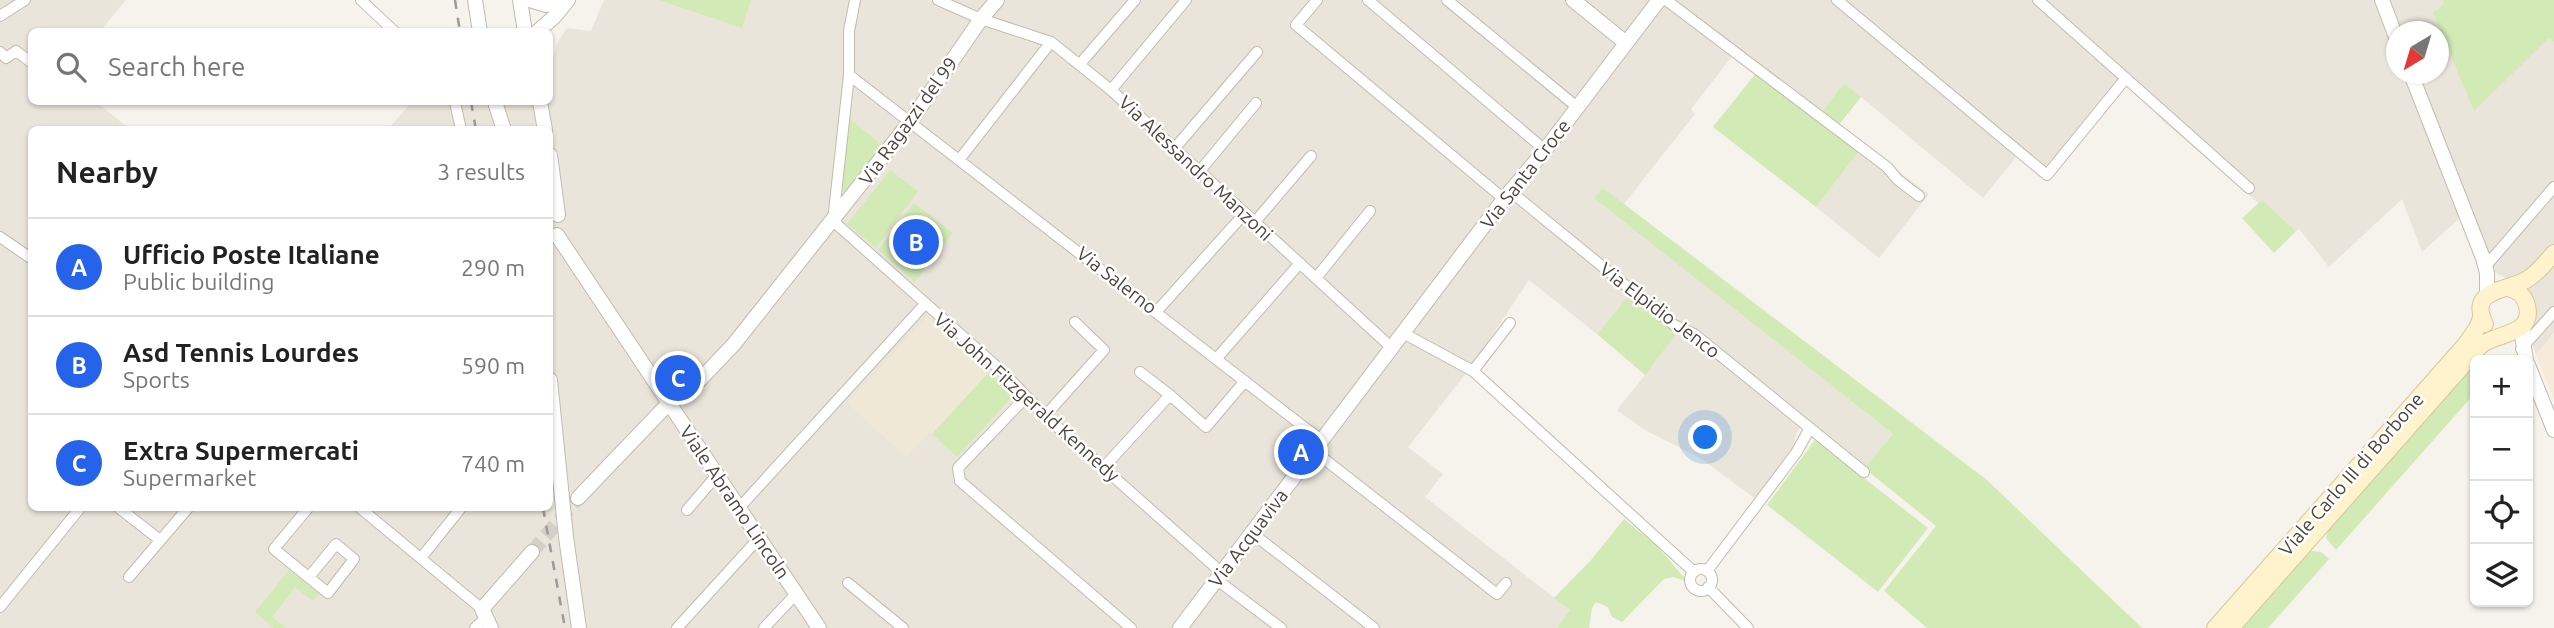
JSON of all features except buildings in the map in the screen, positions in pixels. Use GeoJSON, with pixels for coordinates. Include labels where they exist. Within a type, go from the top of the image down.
{"type":"FeatureCollection","features":[{"type":"Feature","properties":{"kind":"main road"},"geometry":{"type":"LineString","coordinates":[[2487,295],[2526,280],[2550,257]]}},
{"type":"Feature","properties":{"kind":"main road"},"geometry":{"type":"LineString","coordinates":[[2526,303],[2534,282],[2550,257]]}},
{"type":"Feature","properties":{"kind":"main road"},"geometry":{"type":"LineString","coordinates":[[2508,288],[2518,292],[2526,303],[2528,309],[2525,323]]}},
{"type":"Feature","properties":{"kind":"main road","name":"Viale Carlo III di Borbone"},"geometry":{"type":"LineString","coordinates":[[2215,628],[2466,344],[2477,328],[2487,295]]}},
{"type":"Feature","properties":{"kind":"main road"},"geometry":{"type":"LineString","coordinates":[[2482,316],[2488,328],[2501,334]]}},
{"type":"Feature","properties":{"kind":"main road","name":"Viale Carlo III di Borbone"},"geometry":{"type":"LineString","coordinates":[[2231,628],[2476,350],[2491,338],[2515,332],[2525,323]]}},
{"type":"Feature","properties":{"kind":"street"},"geometry":{"type":"LineString","coordinates":[[0,16],[25,0]]}},
{"type":"Feature","properties":{"kind":"street"},"geometry":{"type":"LineString","coordinates":[[361,0],[391,28]]}},
{"type":"Feature","properties":{"kind":"street"},"geometry":{"type":"LineString","coordinates":[[475,0],[479,28]]}},
{"type":"Feature","properties":{"kind":"street"},"geometry":{"type":"LineString","coordinates":[[520,0],[524,28]]}},
{"type":"Feature","properties":{"kind":"street"},"geometry":{"type":"LineString","coordinates":[[530,0],[546,5],[567,0]]}},
{"type":"Feature","properties":{"kind":"street"},"geometry":{"type":"LineString","coordinates":[[551,24],[567,0]]}},
{"type":"Feature","properties":{"kind":"street"},"geometry":{"type":"LineString","coordinates":[[833,221],[849,75],[849,31],[855,0]]}},
{"type":"Feature","properties":{"kind":"street","name":"Via Alessandro Manzoni"},"geometry":{"type":"LineString","coordinates":[[938,0],[981,19],[1051,42],[1080,64],[1392,348]]}},
{"type":"Feature","properties":{"kind":"street","name":"Via Ragazzi del 99"},"geometry":{"type":"LineString","coordinates":[[578,498],[695,386],[734,344],[910,122],[997,0]]}},
{"type":"Feature","properties":{"kind":"street"},"geometry":{"type":"LineString","coordinates":[[1080,64],[1135,0]]}},
{"type":"Feature","properties":{"kind":"street"},"geometry":{"type":"LineString","coordinates":[[1111,90],[1186,0]]}},
{"type":"Feature","properties":{"kind":"street","name":"Via Elpidio Jenco"},"geometry":{"type":"LineString","coordinates":[[1317,0],[1296,25],[1674,325],[1694,334],[1864,472]]}},
{"type":"Feature","properties":{"kind":"street"},"geometry":{"type":"LineString","coordinates":[[1368,0],[1545,150]]}},
{"type":"Feature","properties":{"kind":"street"},"geometry":{"type":"LineString","coordinates":[[1447,0],[1577,107]]}},
{"type":"Feature","properties":{"kind":"street"},"geometry":{"type":"LineString","coordinates":[[1573,0],[1626,43]]}},
{"type":"Feature","properties":{"kind":"street","name":"Via Santa Croce"},"geometry":{"type":"LineString","coordinates":[[1392,348],[1659,0]]}},
{"type":"Feature","properties":{"kind":"street"},"geometry":{"type":"LineString","coordinates":[[1666,0],[1887,167],[1898,180],[1919,196]]}},
{"type":"Feature","properties":{"kind":"street"},"geometry":{"type":"LineString","coordinates":[[1837,0],[2047,176],[2126,78]]}},
{"type":"Feature","properties":{"kind":"street"},"geometry":{"type":"LineString","coordinates":[[2038,0],[2249,188]]}},
{"type":"Feature","properties":{"kind":"street"},"geometry":{"type":"LineString","coordinates":[[2387,3],[2392,21]]}},
{"type":"Feature","properties":{"kind":"street"},"geometry":{"type":"LineString","coordinates":[[958,160],[1051,42]]}},
{"type":"Feature","properties":{"kind":"street"},"geometry":{"type":"LineString","coordinates":[[0,52],[6,58],[16,51],[28,60]]}},
{"type":"Feature","properties":{"kind":"street"},"geometry":{"type":"LineString","coordinates":[[1174,149],[1257,52]]}},
{"type":"Feature","properties":{"kind":"street","name":"Via Salerno"},"geometry":{"type":"LineString","coordinates":[[849,75],[1217,358],[1318,446],[1497,594],[1506,583]]}},
{"type":"Feature","properties":{"kind":"street"},"geometry":{"type":"LineString","coordinates":[[2415,84],[2485,263],[2487,295]]}},
{"type":"Feature","properties":{"kind":"street"},"geometry":{"type":"LineString","coordinates":[[1199,172],[1256,103]]}},
{"type":"Feature","properties":{"kind":"street"},"geometry":{"type":"LineString","coordinates":[[456,105],[460,126]]}},
{"type":"Feature","properties":{"kind":"street"},"geometry":{"type":"LineString","coordinates":[[496,105],[503,126]]}},
{"type":"Feature","properties":{"kind":"street"},"geometry":{"type":"LineString","coordinates":[[541,105],[544,126]]}},
{"type":"Feature","properties":{"kind":"street"},"geometry":{"type":"LineString","coordinates":[[1254,223],[1311,156]]}},
{"type":"Feature","properties":{"kind":"street"},"geometry":{"type":"LineString","coordinates":[[2485,263],[2554,187]]}},
{"type":"Feature","properties":{"kind":"street"},"geometry":{"type":"LineString","coordinates":[[1316,278],[1370,211]]}},
{"type":"Feature","properties":{"kind":"street"},"geometry":{"type":"LineString","coordinates":[[553,236],[563,225],[554,214]]}},
{"type":"Feature","properties":{"kind":"street"},"geometry":{"type":"LineString","coordinates":[[1157,312],[1244,214]]}},
{"type":"Feature","properties":{"kind":"street","name":"Via John Fitzgerald Kennedy"},"geometry":{"type":"LineString","coordinates":[[833,221],[1005,374],[1045,416],[1104,467],[1219,576],[1281,628]]}},
{"type":"Feature","properties":{"kind":"street","name":"Viale Abramo Lincoln"},"geometry":{"type":"LineString","coordinates":[[553,236],[668,409],[717,475],[820,628]]}},
{"type":"Feature","properties":{"kind":"street"},"geometry":{"type":"LineString","coordinates":[[0,237],[28,256]]}},
{"type":"Feature","properties":{"kind":"street"},"geometry":{"type":"LineString","coordinates":[[1217,358],[1300,263]]}},
{"type":"Feature","properties":{"kind":"street"},"geometry":{"type":"LineString","coordinates":[[2485,263],[2494,277],[2508,288]]}},
{"type":"Feature","properties":{"kind":"street"},"geometry":{"type":"LineString","coordinates":[[739,508],[925,304]]}},
{"type":"Feature","properties":{"kind":"street"},"geometry":{"type":"LineString","coordinates":[[2525,355],[2554,312]]}},
{"type":"Feature","properties":{"kind":"street"},"geometry":{"type":"LineString","coordinates":[[1045,416],[1104,350],[1075,322]]}},
{"type":"Feature","properties":{"kind":"street"},"geometry":{"type":"LineString","coordinates":[[1473,371],[1510,323]]}},
{"type":"Feature","properties":{"kind":"street"},"geometry":{"type":"LineString","coordinates":[[2524,355],[2522,335],[2525,323]]}},
{"type":"Feature","properties":{"kind":"street"},"geometry":{"type":"LineString","coordinates":[[1404,333],[1473,371],[1694,572]]}},
{"type":"Feature","properties":{"kind":"street"},"geometry":{"type":"LineString","coordinates":[[2501,334],[2522,355]]}},
{"type":"Feature","properties":{"kind":"street","name":"Via Acquaviva"},"geometry":{"type":"LineString","coordinates":[[1180,628],[1392,348]]}},
{"type":"Feature","properties":{"kind":"street"},"geometry":{"type":"LineString","coordinates":[[1140,372],[1206,428],[1245,381]]}},
{"type":"Feature","properties":{"kind":"street"},"geometry":{"type":"LineString","coordinates":[[2533,379],[2554,430]]}},
{"type":"Feature","properties":{"kind":"street"},"geometry":{"type":"LineString","coordinates":[[1104,467],[1170,396]]}},
{"type":"Feature","properties":{"kind":"street"},"geometry":{"type":"LineString","coordinates":[[1026,397],[958,468],[960,481],[1131,628]]}},
{"type":"Feature","properties":{"kind":"street"},"geometry":{"type":"LineString","coordinates":[[553,409],[566,537],[579,628]]}},
{"type":"Feature","properties":{"kind":"street"},"geometry":{"type":"LineString","coordinates":[[1707,571],[1796,453],[1810,428]]}},
{"type":"Feature","properties":{"kind":"street"},"geometry":{"type":"LineString","coordinates":[[687,510],[717,475]]}},
{"type":"Feature","properties":{"kind":"street"},"geometry":{"type":"LineString","coordinates":[[0,607],[78,511]]}},
{"type":"Feature","properties":{"kind":"street"},"geometry":{"type":"LineString","coordinates":[[123,511],[160,540]]}},
{"type":"Feature","properties":{"kind":"street"},"geometry":{"type":"LineString","coordinates":[[129,577],[185,511]]}},
{"type":"Feature","properties":{"kind":"street"},"geometry":{"type":"LineString","coordinates":[[306,511],[274,549],[328,593],[354,559],[335,544],[309,577]]}},
{"type":"Feature","properties":{"kind":"street"},"geometry":{"type":"LineString","coordinates":[[364,511],[487,618]]}},
{"type":"Feature","properties":{"kind":"street"},"geometry":{"type":"LineString","coordinates":[[421,558],[459,511]]}},
{"type":"Feature","properties":{"kind":"street"},"geometry":{"type":"LineString","coordinates":[[1252,533],[1374,628]]}},
{"type":"Feature","properties":{"kind":"street"},"geometry":{"type":"LineString","coordinates":[[677,628],[759,538]]}},
{"type":"Feature","properties":{"kind":"street"},"geometry":{"type":"LineString","coordinates":[[475,628],[487,618],[532,552]]}},
{"type":"Feature","properties":{"kind":"street"},"geometry":{"type":"LineString","coordinates":[[1699,569],[1707,571],[1712,579],[1709,587],[1699,590],[1693,587],[1690,578],[1694,572],[1699,569]]}},
{"type":"Feature","properties":{"kind":"street"},"geometry":{"type":"LineString","coordinates":[[848,583],[903,628]]}},
{"type":"Feature","properties":{"kind":"street"},"geometry":{"type":"LineString","coordinates":[[1709,587],[1748,628]]}},
{"type":"Feature","properties":{"kind":"street","name":"Viale Abramo Lincoln"},"geometry":{"type":"LineString","coordinates":[[764,628],[796,594]]}},
{"type":"Feature","properties":{"kind":"shaded area"},"geometry":{"type":"Polygon","coordinates":[[[0,0],[126,0],[103,28],[28,28],[28,105],[100,105],[126,126],[28,126],[28,511],[553,511],[553,126],[391,126],[409,105],[553,105],[553,58],[557,43],[567,28],[591,31],[604,0],[928,0],[980,19],[980,11],[947,0],[2554,0],[2554,333],[2536,355],[2511,281],[2491,270],[2461,217],[2422,252],[2402,199],[2329,267],[2299,229],[2296,231],[2262,200],[2258,203],[2162,120],[2127,79],[2126,87],[2049,182],[2017,156],[1983,198],[1844,83],[1821,113],[1929,194],[1879,258],[1816,207],[1860,150],[1734,54],[1691,109],[1695,114],[1624,204],[1603,188],[1595,198],[1893,434],[1864,468],[1805,422],[1796,433],[1792,456],[1757,500],[1700,458],[1643,429],[1617,410],[1645,375],[1629,295],[1597,334],[1529,280],[1471,367],[1408,447],[1443,474],[1425,497],[1570,610],[1557,628],[0,628],[0,0]]]}},
{"type":"Feature","properties":{"kind":"shaded area"},"geometry":{"type":"Polygon","coordinates":[[[927,316],[1014,395],[957,457],[930,432],[906,457],[847,403],[927,316]]]}},
{"type":"Feature","properties":{"kind":"shaded area"},"geometry":{"type":"Polygon","coordinates":[[[2554,333],[2554,399],[2536,355],[2554,333]]]}},
{"type":"Feature","properties":{"kind":"green space"},"geometry":{"type":"Polygon","coordinates":[[[659,0],[751,0],[742,28],[659,0]]]}},
{"type":"Feature","properties":{"kind":"green space"},"geometry":{"type":"Polygon","coordinates":[[[2443,0],[2554,0],[2554,42],[2549,38],[2474,111],[2449,51],[2449,21],[2436,21],[2433,13],[2444,4],[2443,0]]]}},
{"type":"Feature","properties":{"kind":"green space"},"geometry":{"type":"Polygon","coordinates":[[[1757,72],[1860,150],[1816,207],[1713,127],[1757,72]]]}},
{"type":"Feature","properties":{"kind":"green space"},"geometry":{"type":"Polygon","coordinates":[[[1844,83],[1861,97],[1838,126],[1821,113],[1844,83]]]}},
{"type":"Feature","properties":{"kind":"green space"},"geometry":{"type":"Polygon","coordinates":[[[849,118],[884,147],[846,193],[841,187],[849,118]]]}},
{"type":"Feature","properties":{"kind":"green space"},"geometry":{"type":"Polygon","coordinates":[[[890,170],[918,191],[876,248],[847,224],[890,170]]]}},
{"type":"Feature","properties":{"kind":"green space"},"geometry":{"type":"Polygon","coordinates":[[[1603,188],[1987,480],[2142,628],[1927,628],[1884,591],[1936,526],[1864,468],[1893,434],[1594,198],[1603,188]]]}},
{"type":"Feature","properties":{"kind":"green space"},"geometry":{"type":"Polygon","coordinates":[[[2262,200],[2296,231],[2274,253],[2242,218],[2262,200]]]}},
{"type":"Feature","properties":{"kind":"green space"},"geometry":{"type":"Polygon","coordinates":[[[914,203],[953,233],[915,282],[878,250],[914,203]]]}},
{"type":"Feature","properties":{"kind":"green space"},"geometry":{"type":"Polygon","coordinates":[[[1629,295],[1676,334],[1645,375],[1597,334],[1629,295]]]}},
{"type":"Feature","properties":{"kind":"green space"},"geometry":{"type":"Polygon","coordinates":[[[2470,368],[2470,399],[2336,550],[2326,538],[2329,527],[2470,368]]]}},
{"type":"Feature","properties":{"kind":"green space"},"geometry":{"type":"Polygon","coordinates":[[[989,372],[1014,395],[957,457],[932,434],[989,372]]]}},
{"type":"Feature","properties":{"kind":"green space"},"geometry":{"type":"Polygon","coordinates":[[[1815,440],[1928,528],[1878,592],[1767,505],[1815,440]]]}},
{"type":"Feature","properties":{"kind":"green space"},"geometry":{"type":"Polygon","coordinates":[[[1624,519],[1657,546],[1688,582],[1673,577],[1664,579],[1622,622],[1612,617],[1608,607],[1596,602],[1592,608],[1589,628],[1557,628],[1570,610],[1554,598],[1591,560],[1624,519]]]}},
{"type":"Feature","properties":{"kind":"green space"},"geometry":{"type":"Polygon","coordinates":[[[2311,551],[2321,552],[2329,559],[2268,628],[2238,628],[2305,554],[2311,551]]]}},
{"type":"Feature","properties":{"kind":"green space"},"geometry":{"type":"Polygon","coordinates":[[[289,570],[319,594],[313,601],[295,587],[272,617],[286,628],[274,628],[255,612],[289,570]]]}},
{"type":"Feature","properties":{"kind":"tunnel"},"geometry":{"type":"LineString","coordinates":[[532,552],[578,498]]}},
{"type":"Feature","properties":{"kind":"railway"},"geometry":{"type":"LineString","coordinates":[[455,0],[459,28]]}},
{"type":"Feature","properties":{"kind":"railway"},"geometry":{"type":"LineString","coordinates":[[472,105],[475,126]]}},
{"type":"Feature","properties":{"kind":"railway"},"geometry":{"type":"LineString","coordinates":[[544,511],[565,628]]}},
{"type":"Feature","properties":{"kind":"place","name":"Asd Tennis Lourdes"},"geometry":{"type":"Point","coordinates":[916,242]}},
{"type":"Feature","properties":{"kind":"place","name":"Extra Supermercati"},"geometry":{"type":"Point","coordinates":[678,378]}},
{"type":"Feature","properties":{"kind":"place","name":"Ufficio Poste Italiane"},"geometry":{"type":"Point","coordinates":[1301,452]}}]}
